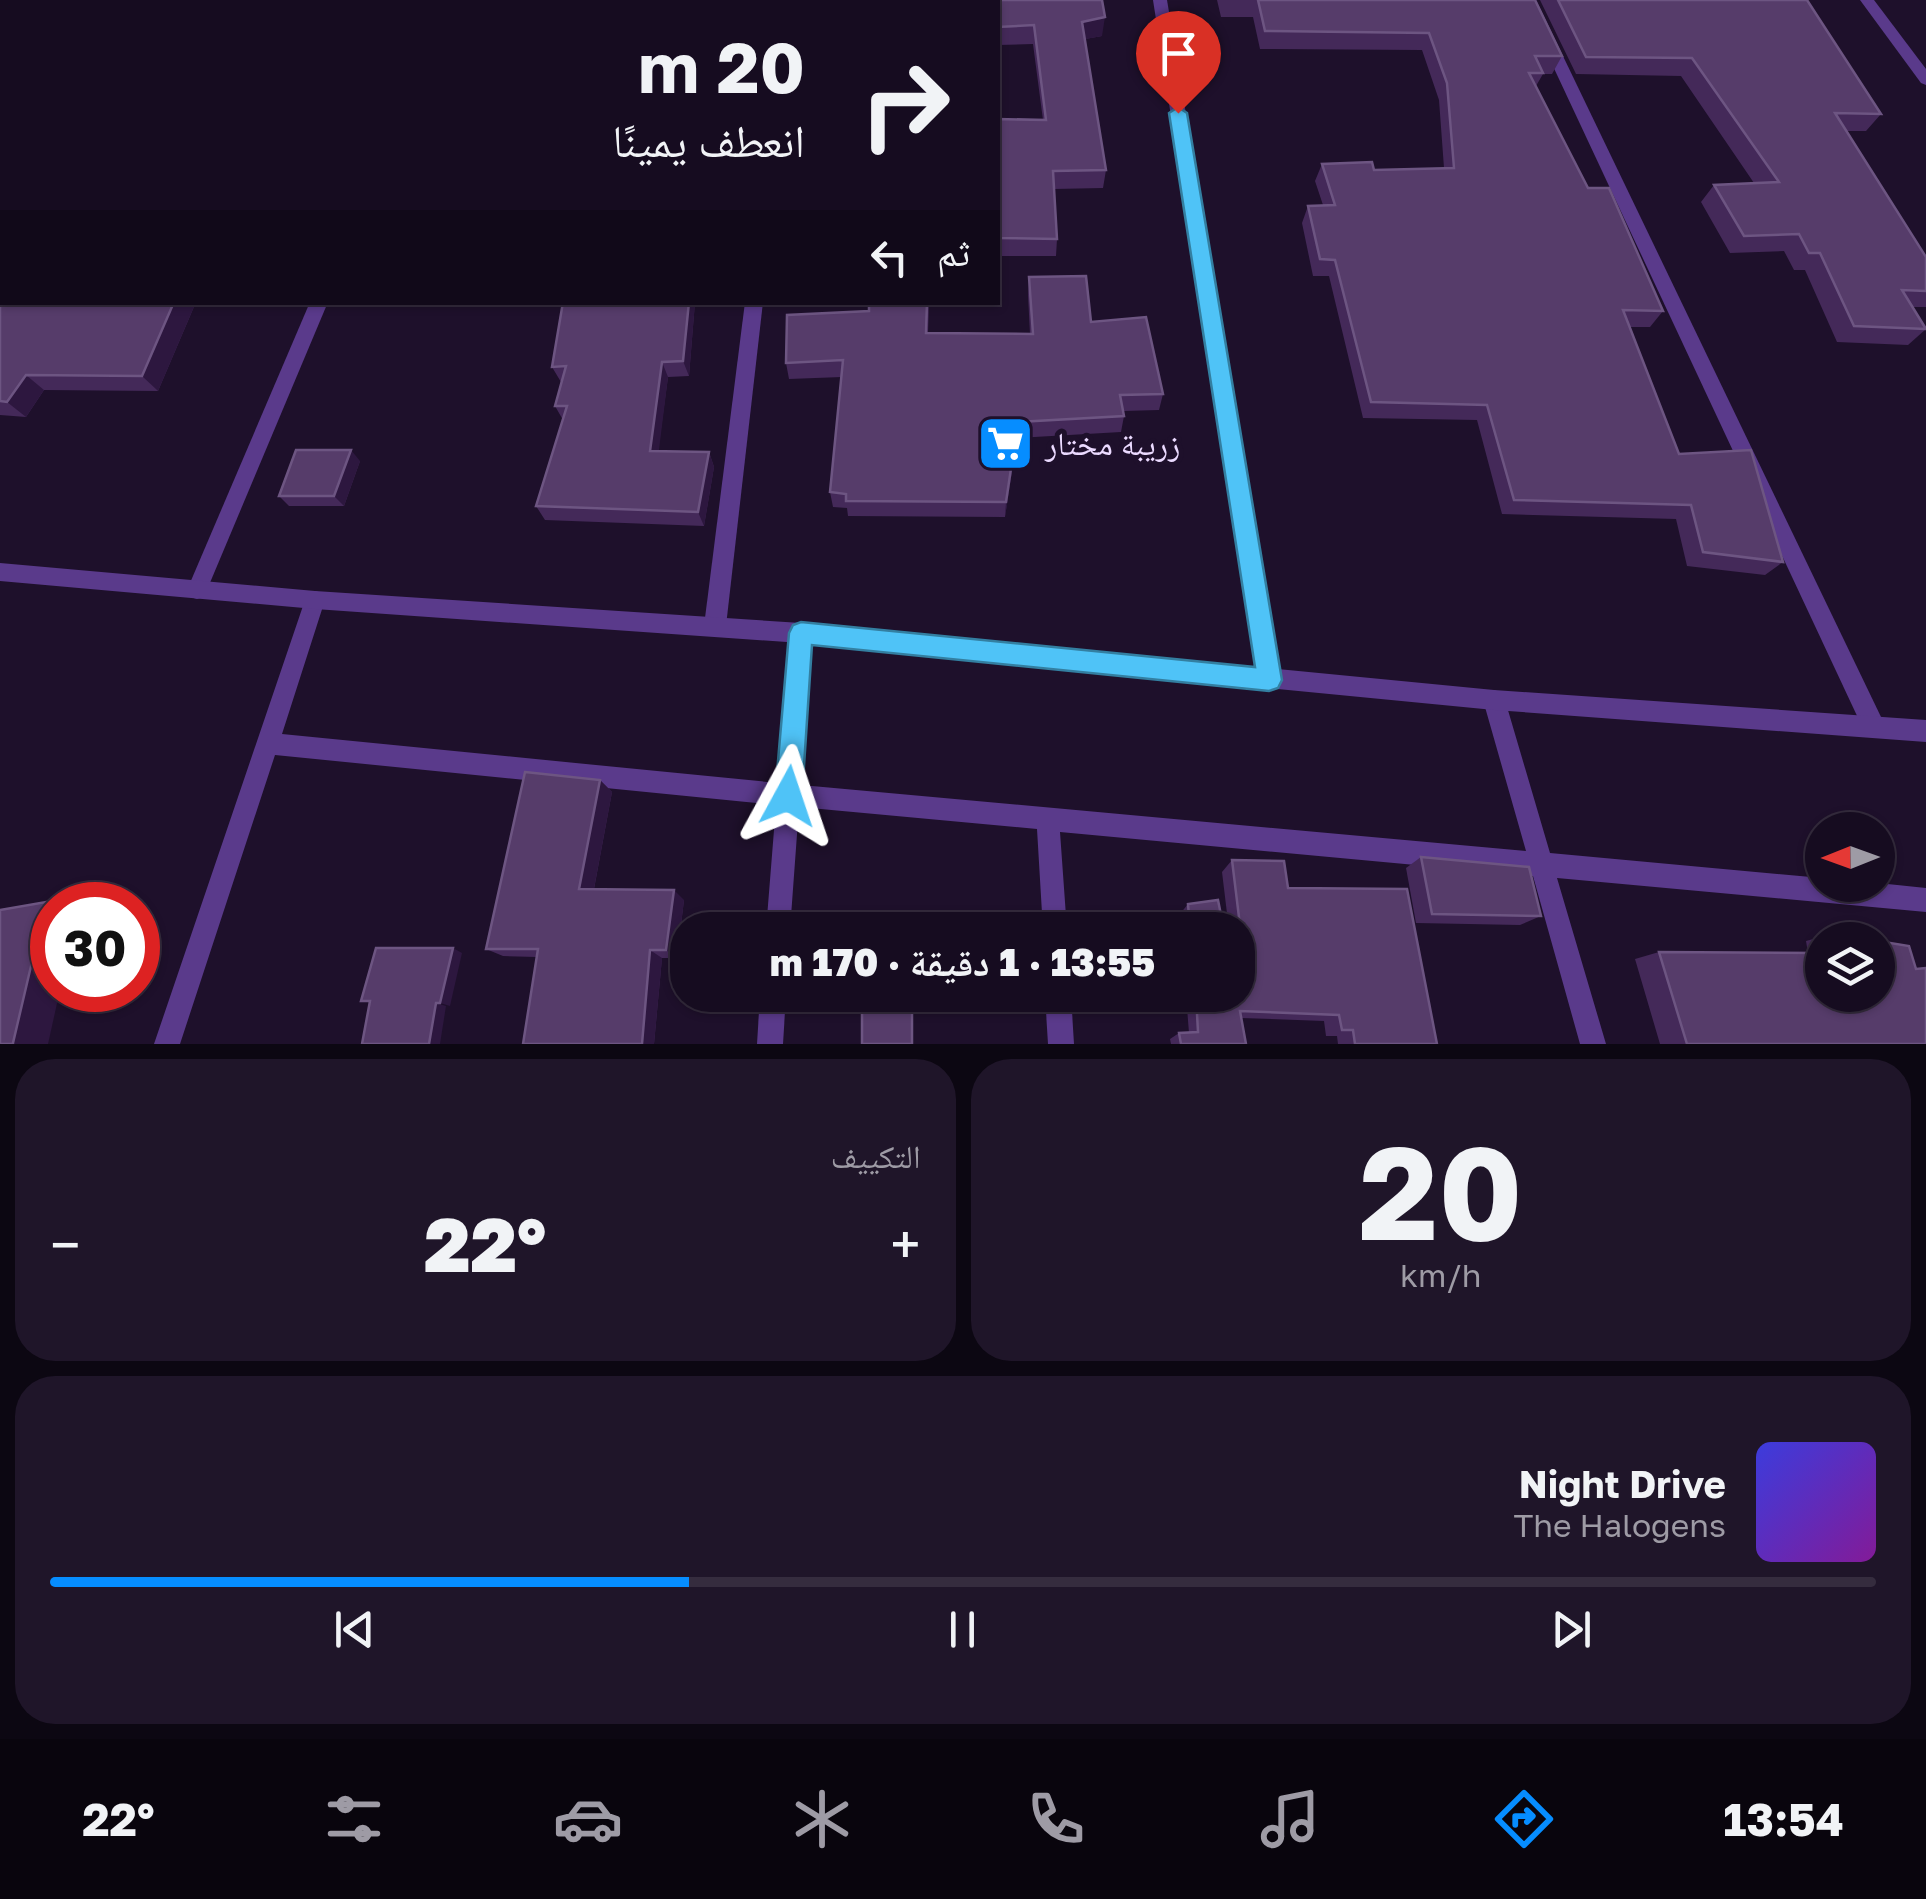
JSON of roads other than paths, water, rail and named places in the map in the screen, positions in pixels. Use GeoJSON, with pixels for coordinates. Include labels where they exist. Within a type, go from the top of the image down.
{"type":"FeatureCollection","features":[{"type":"Feature","properties":{"kind":"street"},"geometry":{"type":"LineString","coordinates":[[1160,0],[1269,680]]}},
{"type":"Feature","properties":{"kind":"street"},"geometry":{"type":"LineString","coordinates":[[1529,0],[1874,727]]}},
{"type":"Feature","properties":{"kind":"street"},"geometry":{"type":"LineString","coordinates":[[1867,0],[1926,80]]}},
{"type":"Feature","properties":{"kind":"street"},"geometry":{"type":"LineString","coordinates":[[196,590],[318,305]]}},
{"type":"Feature","properties":{"kind":"street"},"geometry":{"type":"LineString","coordinates":[[715,626],[754,305]]}},
{"type":"Feature","properties":{"kind":"street"},"geometry":{"type":"LineString","coordinates":[[0,572],[314,600],[801,633],[1494,700],[1926,731]]}},
{"type":"Feature","properties":{"kind":"street"},"geometry":{"type":"LineString","coordinates":[[168,1044],[314,600]]}},
{"type":"Feature","properties":{"kind":"street"},"geometry":{"type":"LineString","coordinates":[[779,912],[801,633]]}},
{"type":"Feature","properties":{"kind":"street"},"geometry":{"type":"LineString","coordinates":[[1494,700],[1593,1044]]}},
{"type":"Feature","properties":{"kind":"street"},"geometry":{"type":"LineString","coordinates":[[267,743],[788,796],[1926,900]]}},
{"type":"Feature","properties":{"kind":"street"},"geometry":{"type":"LineString","coordinates":[[1048,820],[1054,912]]}},
{"type":"Feature","properties":{"kind":"street"},"geometry":{"type":"LineString","coordinates":[[770,1044],[772,1012]]}},
{"type":"Feature","properties":{"kind":"street"},"geometry":{"type":"LineString","coordinates":[[1059,1012],[1061,1044]]}},
{"type":"Feature","properties":{"kind":"place","name":"زريبة مختار"},"geometry":{"type":"Point","coordinates":[1006,444]}}]}
